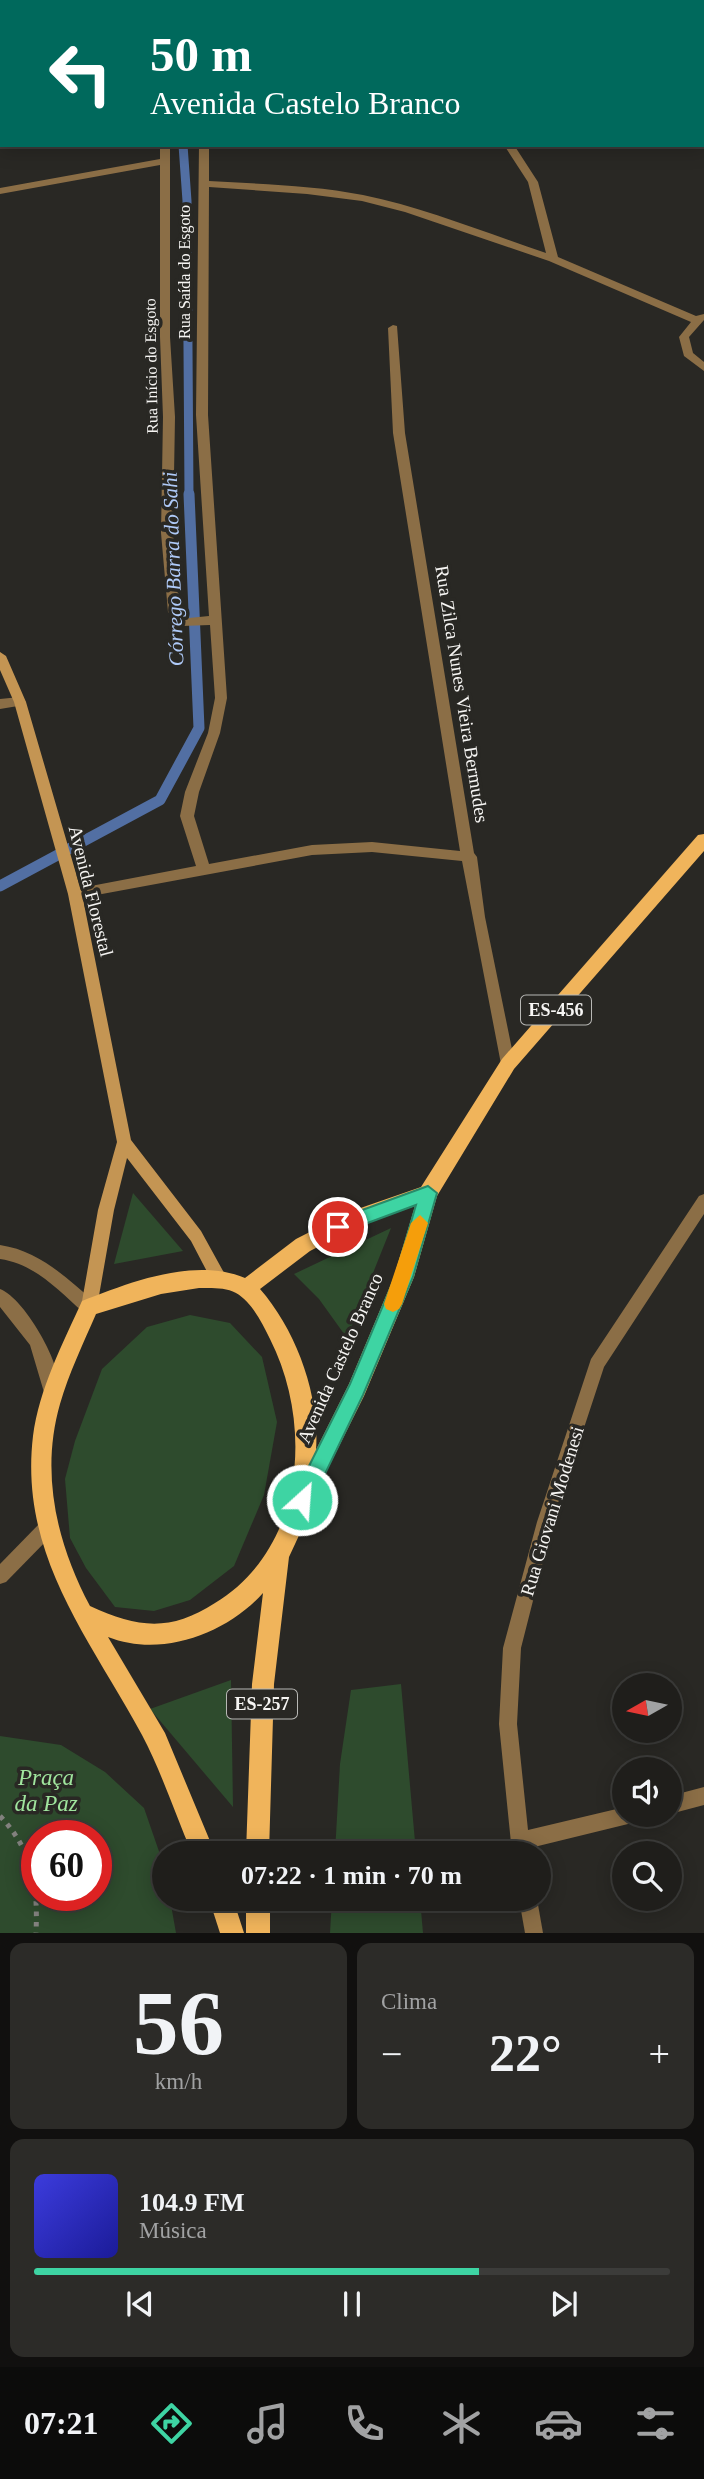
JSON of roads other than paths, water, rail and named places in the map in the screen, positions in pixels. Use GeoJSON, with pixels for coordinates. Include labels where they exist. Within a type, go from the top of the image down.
{"type":"FeatureCollection","features":[{"type":"Feature","properties":{"kind":"main road","name":"Avenida Florestal"},"geometry":{"type":"LineString","coordinates":[[0,656],[20,702],[75,894],[124,1142],[106,1210],[89,1307]]}},
{"type":"Feature","properties":{"kind":"main road","name":"Avenida Castelo Branco"},"geometry":{"type":"LineString","coordinates":[[278,1555],[357,1389],[404,1277],[428,1193],[508,1065],[704,840]]}},
{"type":"Feature","properties":{"kind":"main road","name":"Avenida Florestal"},"geometry":{"type":"LineString","coordinates":[[124,1142],[196,1236],[220,1280]]}},
{"type":"Feature","properties":{"kind":"main road"},"geometry":{"type":"LineString","coordinates":[[246,1289],[303,1245],[356,1218],[428,1193]]}},
{"type":"Feature","properties":{"kind":"main road"},"geometry":{"type":"LineString","coordinates":[[198,1841],[150,1728],[57,1566],[46,1529],[41,1468],[43,1435],[53,1396],[89,1307],[188,1280],[220,1280],[246,1289],[277,1329],[294,1367],[302,1396],[306,1444],[302,1500]]}},
{"type":"Feature","properties":{"kind":"main road"},"geometry":{"type":"LineString","coordinates":[[85,1615],[136,1634],[158,1636],[195,1626],[226,1613],[250,1594],[278,1555]]}},
{"type":"Feature","properties":{"kind":"main road","name":"ES-257"},"geometry":{"type":"LineString","coordinates":[[258,1841],[263,1684],[278,1555]]}},
{"type":"Feature","properties":{"kind":"main road"},"geometry":{"type":"LineString","coordinates":[[225,1911],[232,1933]]}},
{"type":"Feature","properties":{"kind":"main road"},"geometry":{"type":"LineString","coordinates":[[258,1911],[258,1933]]}},
{"type":"Feature","properties":{"kind":"street","name":"Rua Início do Esgoto"},"geometry":{"type":"LineString","coordinates":[[165,147],[165,337],[169,417],[167,533],[174,612],[186,623],[215,620]]}},
{"type":"Feature","properties":{"kind":"street"},"geometry":{"type":"LineString","coordinates":[[202,183],[204,147]]}},
{"type":"Feature","properties":{"kind":"street"},"geometry":{"type":"LineString","coordinates":[[510,147],[533,182],[553,259]]}},
{"type":"Feature","properties":{"kind":"street"},"geometry":{"type":"LineString","coordinates":[[0,191],[165,161]]}},
{"type":"Feature","properties":{"kind":"street","name":"Rua Saída do Esgoto"},"geometry":{"type":"LineString","coordinates":[[204,870],[187,816],[192,792],[214,733],[221,698],[202,415],[202,183],[362,198],[410,210],[553,259],[700,318]]}},
{"type":"Feature","properties":{"kind":"street"},"geometry":{"type":"LineString","coordinates":[[700,318],[684,337],[688,354],[704,368]]}},
{"type":"Feature","properties":{"kind":"street","name":"Rua Zilca Nunes Vieira Bermudes"},"geometry":{"type":"LineString","coordinates":[[393,328],[399,433],[478,917],[508,1065]]}},
{"type":"Feature","properties":{"kind":"street"},"geometry":{"type":"LineString","coordinates":[[0,704],[20,702]]}},
{"type":"Feature","properties":{"kind":"street"},"geometry":{"type":"LineString","coordinates":[[75,894],[312,850],[344,847],[405,849],[470,857]]}},
{"type":"Feature","properties":{"kind":"street","name":"Rua Giovani Modenesi"},"geometry":{"type":"LineString","coordinates":[[519,1841],[508,1724],[512,1648],[545,1522],[597,1364],[704,1201]]}},
{"type":"Feature","properties":{"kind":"street"},"geometry":{"type":"LineString","coordinates":[[0,1251],[18,1254],[36,1264],[89,1307]]}},
{"type":"Feature","properties":{"kind":"street"},"geometry":{"type":"LineString","coordinates":[[0,1296],[24,1322],[44,1353],[53,1396]]}},
{"type":"Feature","properties":{"kind":"street"},"geometry":{"type":"LineString","coordinates":[[0,1576],[46,1529]]}},
{"type":"Feature","properties":{"kind":"street"},"geometry":{"type":"LineString","coordinates":[[682,1802],[704,1796]]}},
{"type":"Feature","properties":{"kind":"street"},"geometry":{"type":"LineString","coordinates":[[540,1841],[612,1820]]}},
{"type":"Feature","properties":{"kind":"street"},"geometry":{"type":"LineString","coordinates":[[530,1911],[534,1933]]}},
{"type":"Feature","properties":{"kind":"waterway","name":"Córrego Barra do Sahi"},"geometry":{"type":"LineString","coordinates":[[183,147],[187,201],[189,495]]}},
{"type":"Feature","properties":{"kind":"waterway","name":"Córrego Barra do Sahi"},"geometry":{"type":"LineString","coordinates":[[0,886],[160,800],[199,728],[189,494]]}},
{"type":"Feature","properties":{"kind":"park label","name":"Praça da Paz"},"geometry":{"type":"Point","coordinates":[46,1790]}}]}
